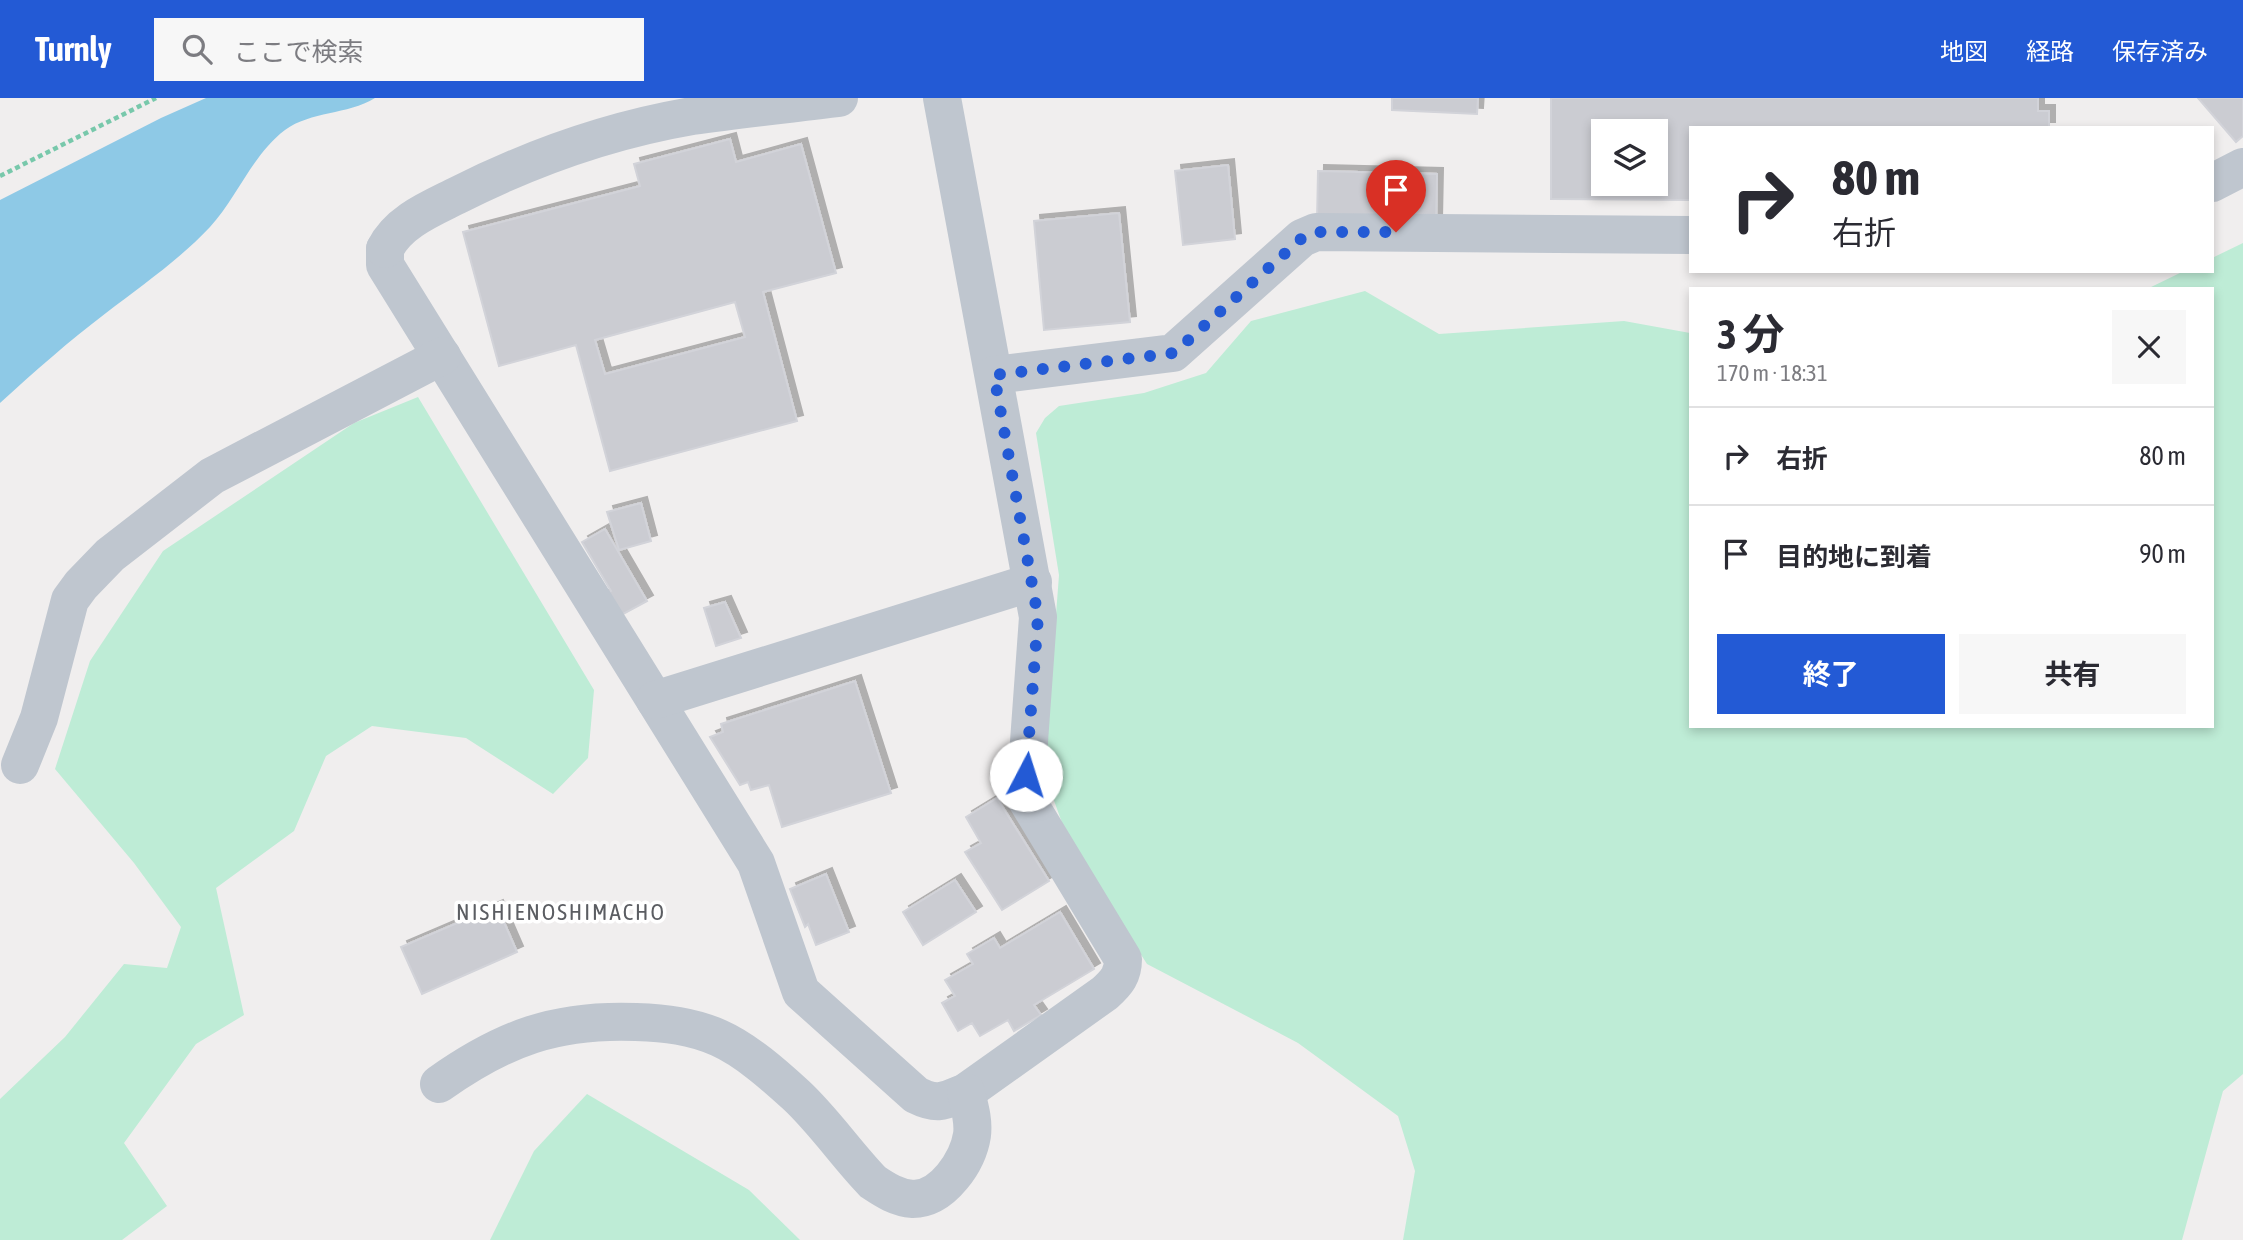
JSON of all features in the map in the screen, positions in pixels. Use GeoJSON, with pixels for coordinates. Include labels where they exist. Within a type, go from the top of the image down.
{"type":"FeatureCollection","features":[{"type":"Feature","properties":{"kind":"street"},"geometry":{"type":"LineString","coordinates":[[839,98],[690,117],[602,137],[525,163],[420,214],[390,237],[385,249],[385,265],[756,863],[801,992],[916,1095],[929,1101],[940,1102],[966,1092],[1105,993],[1123,971],[1123,959],[1025,797],[1038,617],[942,98]]}},
{"type":"Feature","properties":{"kind":"street"},"geometry":{"type":"LineString","coordinates":[[2214,182],[2243,167]]}},
{"type":"Feature","properties":{"kind":"street"},"geometry":{"type":"LineString","coordinates":[[994,375],[1174,353],[1302,238],[1316,232],[1689,235]]}},
{"type":"Feature","properties":{"kind":"street"},"geometry":{"type":"LineString","coordinates":[[20,765],[39,718],[70,600],[80,585],[110,555],[212,476],[442,356]]}},
{"type":"Feature","properties":{"kind":"street"},"geometry":{"type":"LineString","coordinates":[[655,700],[1033,582]]}},
{"type":"Feature","properties":{"kind":"street"},"geometry":{"type":"LineString","coordinates":[[439,1084],[492,1051],[527,1035],[566,1024],[601,1021],[682,1026],[721,1039],[749,1057],[795,1094],[873,1182],[888,1192],[916,1199],[945,1184],[966,1154],[972,1134],[966,1092]]}},
{"type":"Feature","properties":{"kind":"path"},"geometry":{"type":"LineString","coordinates":[[0,176],[156,98]]}},
{"type":"Feature","properties":{"kind":"green space"},"geometry":{"type":"Polygon","coordinates":[[[2243,243],[2243,1074],[2223,1091],[2182,1240],[1403,1240],[1415,1171],[1398,1116],[1298,1043],[1147,964],[1069,842],[1044,773],[1059,575],[1036,433],[1045,418],[1059,406],[1144,393],[1206,373],[1251,321],[1365,291],[1439,334],[1624,321],[1689,333],[1689,728],[2214,728],[2214,287],[2151,287],[2180,273],[2214,273],[2214,257],[2243,243]]]}},
{"type":"Feature","properties":{"kind":"green space"},"geometry":{"type":"Polygon","coordinates":[[[418,397],[594,690],[588,758],[553,794],[466,738],[372,726],[326,756],[294,831],[216,888],[244,1015],[196,1044],[124,1143],[167,1206],[122,1240],[0,1240],[0,1099],[65,1037],[124,964],[167,968],[181,927],[134,863],[55,769],[90,661],[163,551],[354,423],[418,397]]]}},
{"type":"Feature","properties":{"kind":"green space"},"geometry":{"type":"Polygon","coordinates":[[[587,1094],[749,1190],[800,1240],[490,1240],[534,1151],[587,1094]]]}},
{"type":"Feature","properties":{"kind":"water"},"geometry":{"type":"Polygon","coordinates":[[[206,98],[375,98],[353,107],[306,119],[285,130],[263,152],[220,216],[186,251],[65,346],[0,403],[0,200],[206,98]]]}},
{"type":"Feature","properties":{"kind":"building"},"geometry":{"type":"Polygon","coordinates":[[[1392,98],[1478,98],[1477,114],[1392,110],[1392,98]]]}},
{"type":"Feature","properties":{"kind":"building"},"geometry":{"type":"Polygon","coordinates":[[[1551,98],[2038,98],[2038,111],[2049,111],[2049,126],[1689,126],[1689,200],[1551,199],[1551,98]]]}},
{"type":"Feature","properties":{"kind":"building"},"geometry":{"type":"Polygon","coordinates":[[[2198,98],[2243,98],[2243,136],[2236,142],[2198,98]]]}},
{"type":"Feature","properties":{"kind":"building"},"geometry":{"type":"Polygon","coordinates":[[[730,139],[736,162],[801,144],[836,273],[763,292],[797,421],[610,471],[576,345],[499,366],[463,232],[640,186],[634,164],[730,139]],[[735,302],[595,340],[605,374],[745,337],[735,302]]]}},
{"type":"Feature","properties":{"kind":"building"},"geometry":{"type":"Polygon","coordinates":[[[1228,165],[1235,239],[1183,245],[1175,171],[1228,165]]]}},
{"type":"Feature","properties":{"kind":"building"},"geometry":{"type":"Polygon","coordinates":[[[1318,171],[1437,174],[1436,225],[1317,222],[1318,171]]]}},
{"type":"Feature","properties":{"kind":"building"},"geometry":{"type":"Polygon","coordinates":[[[1119,213],[1130,322],[1044,330],[1034,221],[1119,213]]]}},
{"type":"Feature","properties":{"kind":"building"},"geometry":{"type":"Polygon","coordinates":[[[641,503],[651,541],[619,550],[607,512],[641,503]]]}},
{"type":"Feature","properties":{"kind":"building"},"geometry":{"type":"Polygon","coordinates":[[[605,529],[647,601],[614,619],[601,597],[611,591],[582,542],[605,529]]]}},
{"type":"Feature","properties":{"kind":"building"},"geometry":{"type":"Polygon","coordinates":[[[725,602],[741,638],[716,646],[704,608],[725,602]]]}},
{"type":"Feature","properties":{"kind":"building"},"geometry":{"type":"Polygon","coordinates":[[[855,681],[891,793],[782,827],[769,785],[751,790],[748,782],[740,785],[710,737],[723,732],[721,724],[855,681]]]}},
{"type":"Feature","properties":{"kind":"building"},"geometry":{"type":"Polygon","coordinates":[[[997,798],[1049,881],[1002,910],[965,852],[981,843],[966,817],[997,798]]]}},
{"type":"Feature","properties":{"kind":"building"},"geometry":{"type":"Polygon","coordinates":[[[826,874],[849,932],[816,945],[808,924],[805,927],[790,889],[826,874]]]}},
{"type":"Feature","properties":{"kind":"building"},"geometry":{"type":"Polygon","coordinates":[[[955,880],[976,912],[923,945],[903,912],[955,880]]]}},
{"type":"Feature","properties":{"kind":"building"},"geometry":{"type":"Polygon","coordinates":[[[497,906],[517,952],[422,994],[401,947],[497,906]]]}},
{"type":"Feature","properties":{"kind":"building"},"geometry":{"type":"Polygon","coordinates":[[[1060,912],[1094,969],[1034,1005],[1041,1015],[1014,1031],[1008,1020],[980,1036],[972,1023],[958,1031],[942,1003],[955,996],[945,980],[973,964],[967,954],[994,938],[1000,948],[1060,912]]]}},
{"type":"Feature","properties":{"kind":"district","name":"NISHIENOSHIMACHO"},"geometry":{"type":"Point","coordinates":[561,912]}},
{"type":"Feature","properties":{"kind":"route"},"geometry":{"type":"LineString","coordinates":[[1026,775],[1038,617],[994,375],[1174,353],[1302,238],[1316,232],[1396,232]]}}]}
